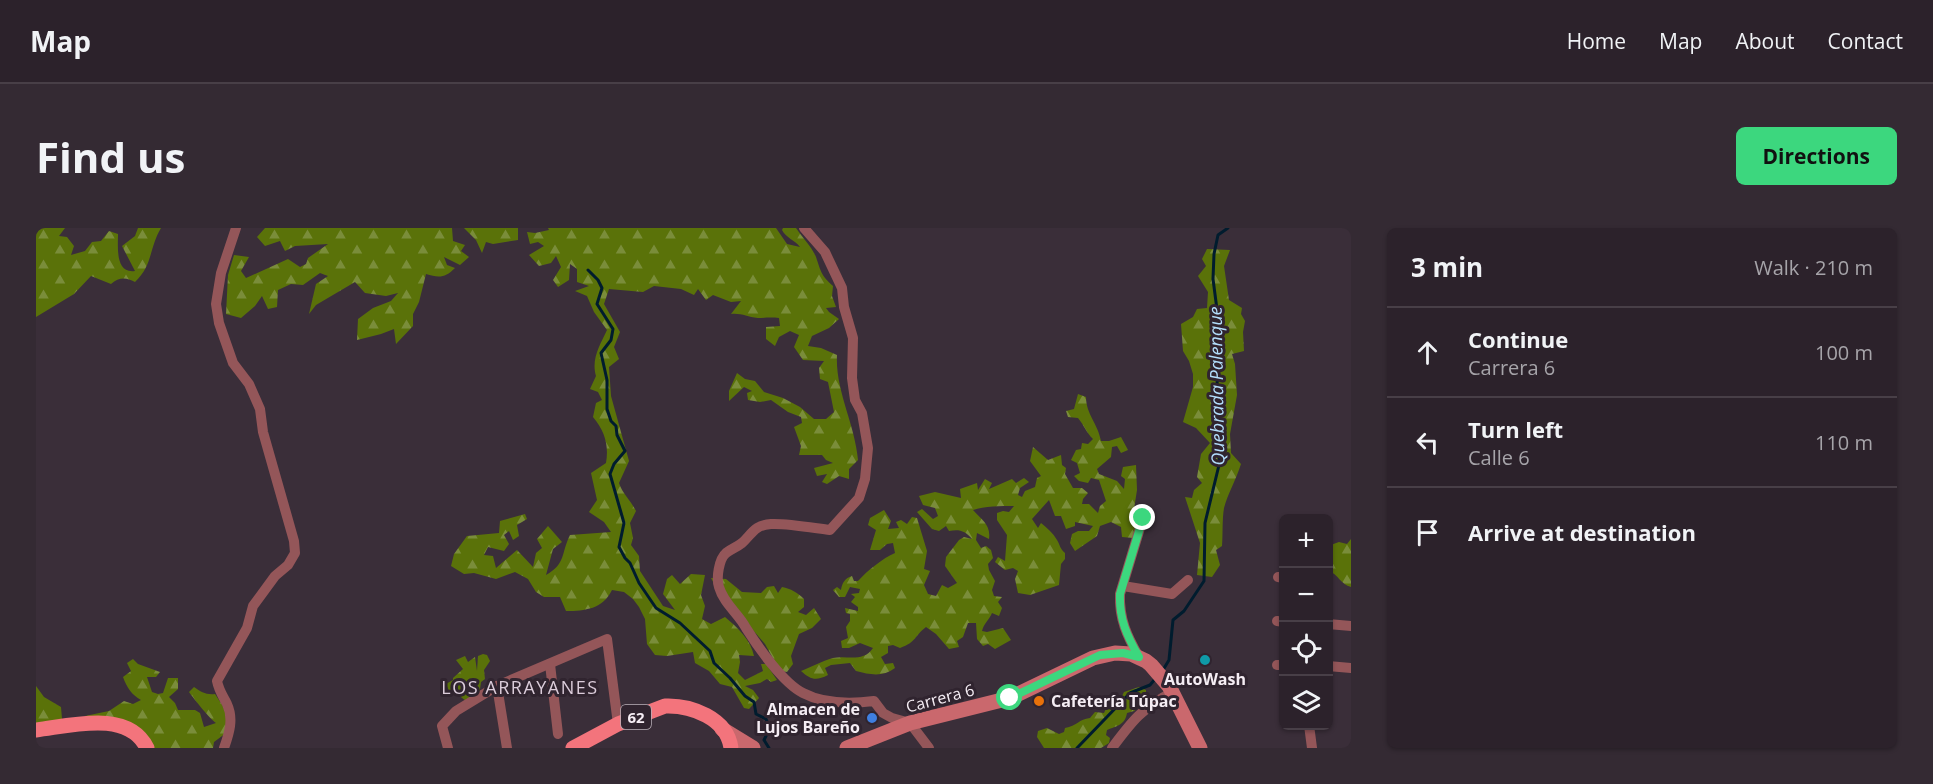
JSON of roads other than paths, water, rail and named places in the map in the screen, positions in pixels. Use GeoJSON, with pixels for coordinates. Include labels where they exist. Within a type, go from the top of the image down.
{"type":"FeatureCollection","features":[{"type":"Feature","properties":{"kind":"main road","name":"Carrera 6"},"geometry":{"type":"LineString","coordinates":[[847,748],[910,723],[1010,698],[1100,655],[1123,653],[1145,661]]}},
{"type":"Feature","properties":{"kind":"main road"},"geometry":{"type":"LineString","coordinates":[[1145,661],[1170,688],[1200,748]]}},
{"type":"Feature","properties":{"kind":"main road","name":"62"},"geometry":{"type":"LineString","coordinates":[[573,748],[618,724],[665,706],[696,711],[710,718],[728,736],[732,748]]}},
{"type":"Feature","properties":{"kind":"main road"},"geometry":{"type":"LineString","coordinates":[[36,730],[107,722],[122,726],[139,737],[147,748]]}},
{"type":"Feature","properties":{"kind":"main road"},"geometry":{"type":"LineString","coordinates":[[722,729],[753,748]]}},
{"type":"Feature","properties":{"kind":"street"},"geometry":{"type":"LineString","coordinates":[[224,748],[230,732],[231,717],[219,693],[217,681],[247,628],[253,606],[275,576],[288,565],[295,553],[291,530],[263,432],[261,409],[249,384],[233,363],[219,323],[216,304],[219,284],[236,228]]}},
{"type":"Feature","properties":{"kind":"street"},"geometry":{"type":"LineString","coordinates":[[804,228],[825,252],[842,288],[844,307],[853,338],[852,378],[855,400],[862,413],[868,448],[865,479],[858,498],[830,530],[770,524],[754,529],[741,543],[724,554],[718,571],[718,586],[729,607],[739,616],[761,651],[779,672],[802,692],[820,699],[852,704],[874,701],[883,713],[910,723],[929,748]]}},
{"type":"Feature","properties":{"kind":"street"},"geometry":{"type":"LineString","coordinates":[[1143,518],[1120,603],[1122,620],[1128,637],[1145,661]]}},
{"type":"Feature","properties":{"kind":"street"},"geometry":{"type":"LineString","coordinates":[[1123,586],[1172,594],[1188,580]]}},
{"type":"Feature","properties":{"kind":"street"},"geometry":{"type":"LineString","coordinates":[[1333,624],[1351,626]]}},
{"type":"Feature","properties":{"kind":"street"},"geometry":{"type":"LineString","coordinates":[[448,748],[442,726],[456,711],[497,686],[607,639],[618,724]]}},
{"type":"Feature","properties":{"kind":"street"},"geometry":{"type":"LineString","coordinates":[[550,664],[558,734]]}},
{"type":"Feature","properties":{"kind":"street"},"geometry":{"type":"LineString","coordinates":[[1333,666],[1351,668]]}},
{"type":"Feature","properties":{"kind":"street"},"geometry":{"type":"LineString","coordinates":[[497,686],[507,748]]}},
{"type":"Feature","properties":{"kind":"street"},"geometry":{"type":"LineString","coordinates":[[1112,748],[1132,720],[1170,688]]}},
{"type":"Feature","properties":{"kind":"street"},"geometry":{"type":"LineString","coordinates":[[1310,730],[1312,748]]}},
{"type":"Feature","properties":{"kind":"waterway","name":"Quebrada Palenque"},"geometry":{"type":"LineString","coordinates":[[1163,670],[1169,660],[1173,620],[1184,611],[1204,581],[1205,523],[1219,465],[1220,427],[1217,387],[1219,325],[1213,279],[1214,254],[1218,235],[1228,228]]}},
{"type":"Feature","properties":{"kind":"waterway"},"geometry":{"type":"LineString","coordinates":[[588,270],[602,288],[597,304],[613,329],[611,340],[601,353],[607,380],[607,409],[625,451],[614,464],[610,474],[624,523],[619,547],[656,608],[680,623],[710,651],[714,663],[745,696],[754,702],[756,714],[766,719],[770,728],[764,740],[769,748]]}},
{"type":"Feature","properties":{"kind":"waterway","name":"Quebrada Palenque"},"geometry":{"type":"LineString","coordinates":[[1077,748],[1130,693],[1150,685],[1155,679]]}},
{"type":"Feature","properties":{"kind":"place","name":"AutoWash"},"geometry":{"type":"Point","coordinates":[1205,660]}},
{"type":"Feature","properties":{"kind":"place","name":"Cafetería Túpac"},"geometry":{"type":"Point","coordinates":[1039,701]}},
{"type":"Feature","properties":{"kind":"place","name":"Almacen de Lujos Bareño"},"geometry":{"type":"Point","coordinates":[872,718]}},
{"type":"Feature","properties":{"kind":"district","name":"LOS ARRAYANES"},"geometry":{"type":"Point","coordinates":[520,687]}}]}
